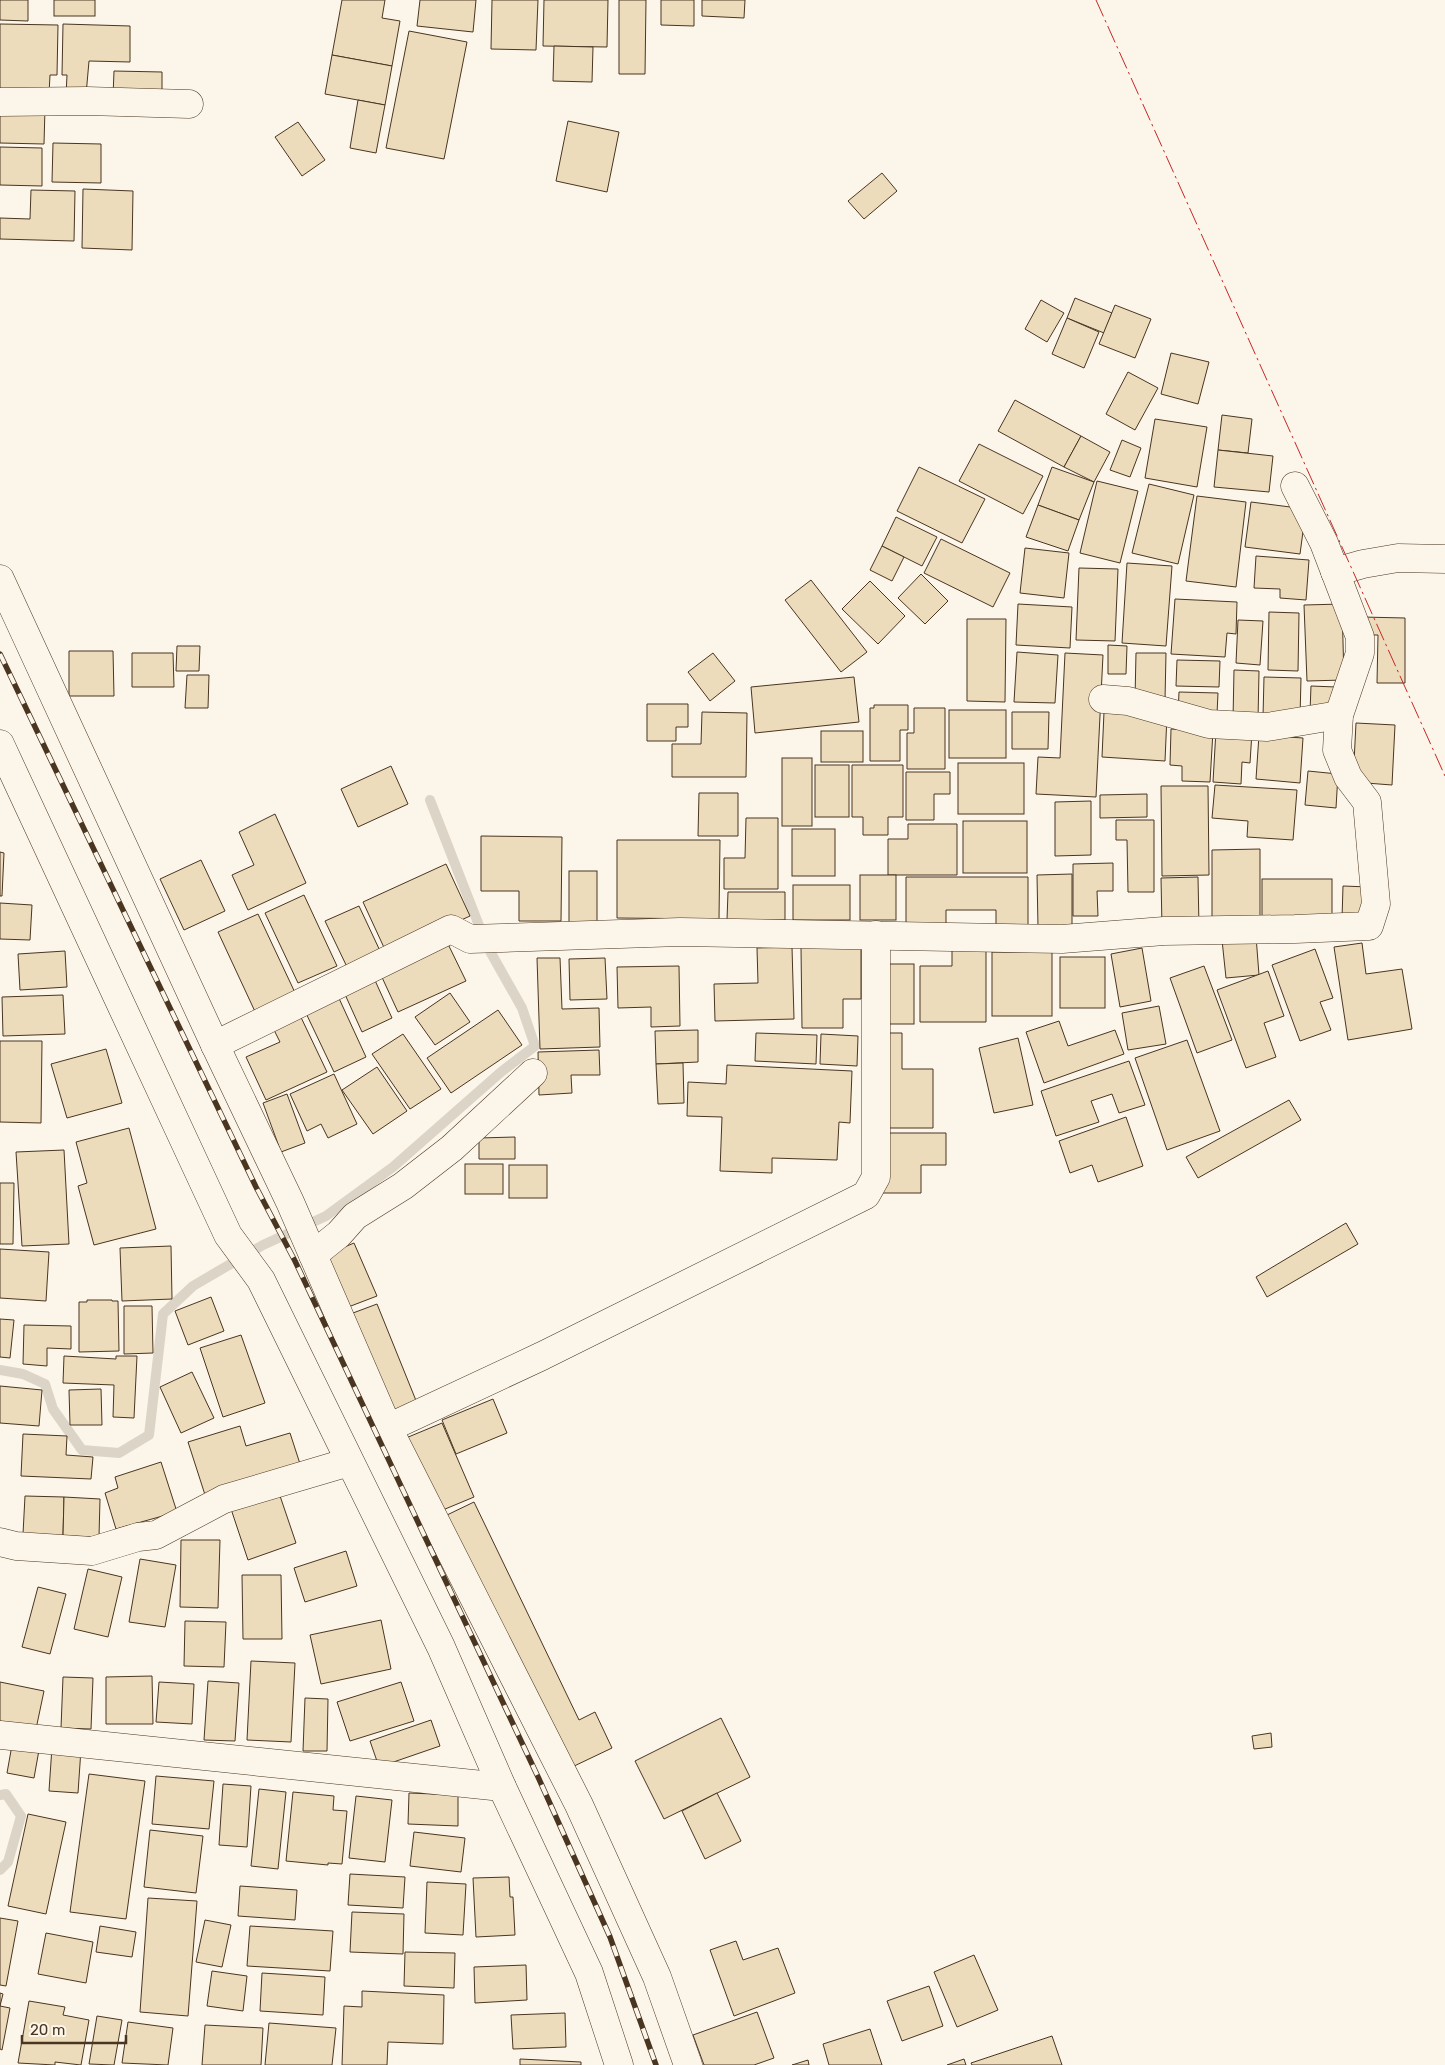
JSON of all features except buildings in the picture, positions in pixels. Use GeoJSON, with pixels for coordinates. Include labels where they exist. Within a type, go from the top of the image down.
{"type":"FeatureCollection","features":[{"type":"Feature","properties":{"kind":"street"},"geometry":{"type":"LineString","coordinates":[[0,102],[88,101],[190,104]]}},
{"type":"Feature","properties":{"kind":"street"},"geometry":{"type":"LineString","coordinates":[[215,1045],[451,929],[470,939],[680,932],[1062,939],[1164,931],[1368,926],[1376,904],[1367,802],[1348,777],[1337,750],[1339,715],[1360,654],[1360,637],[1324,543],[1295,486]]}},
{"type":"Feature","properties":{"kind":"street"},"geometry":{"type":"LineString","coordinates":[[1335,572],[1363,564],[1398,558],[1445,560]]}},
{"type":"Feature","properties":{"kind":"street"},"geometry":{"type":"LineString","coordinates":[[0,579],[215,1045],[290,1202],[388,1428],[579,1805],[657,1977],[688,2065]]}},
{"type":"Feature","properties":{"kind":"street"},"geometry":{"type":"LineString","coordinates":[[1103,699],[1128,701],[1209,724],[1267,727],[1339,715]]}},
{"type":"Feature","properties":{"kind":"street"},"geometry":{"type":"LineString","coordinates":[[0,744],[228,1235],[261,1280],[441,1647],[502,1787],[589,1973],[619,2065]]}},
{"type":"Feature","properties":{"kind":"street"},"geometry":{"type":"LineString","coordinates":[[388,1428],[542,1356],[866,1195],[876,1177],[876,935]]}},
{"type":"Feature","properties":{"kind":"street"},"geometry":{"type":"LineString","coordinates":[[309,1246],[339,1234],[355,1216],[403,1186],[452,1148],[533,1073]]}},
{"type":"Feature","properties":{"kind":"street"},"geometry":{"type":"LineString","coordinates":[[0,1542],[16,1546],[92,1551],[138,1537],[156,1534],[224,1499],[349,1462]]}},
{"type":"Feature","properties":{"kind":"street"},"geometry":{"type":"LineString","coordinates":[[0,1735],[502,1787]]}},
{"type":"Feature","properties":{"kind":"waterway"},"geometry":{"type":"LineString","coordinates":[[0,1370],[23,1374],[45,1384],[53,1409],[82,1450],[119,1453],[149,1435],[163,1314],[193,1286],[263,1245],[326,1216],[393,1167],[501,1072],[535,1046],[522,1008],[487,946],[430,800]]}},
{"type":"Feature","properties":{"kind":"waterway"},"geometry":{"type":"LineString","coordinates":[[0,1795],[6,1794],[21,1816],[8,1862],[0,1870]]}},
{"type":"Feature","properties":{"kind":"railway"},"geometry":{"type":"LineString","coordinates":[[0,654],[256,1187],[295,1261],[539,1779],[610,1937],[656,2065]]}},
{"type":"Feature","properties":{"kind":"power"},"geometry":{"type":"LineString","coordinates":[[1096,0],[1445,776]]}}]}
